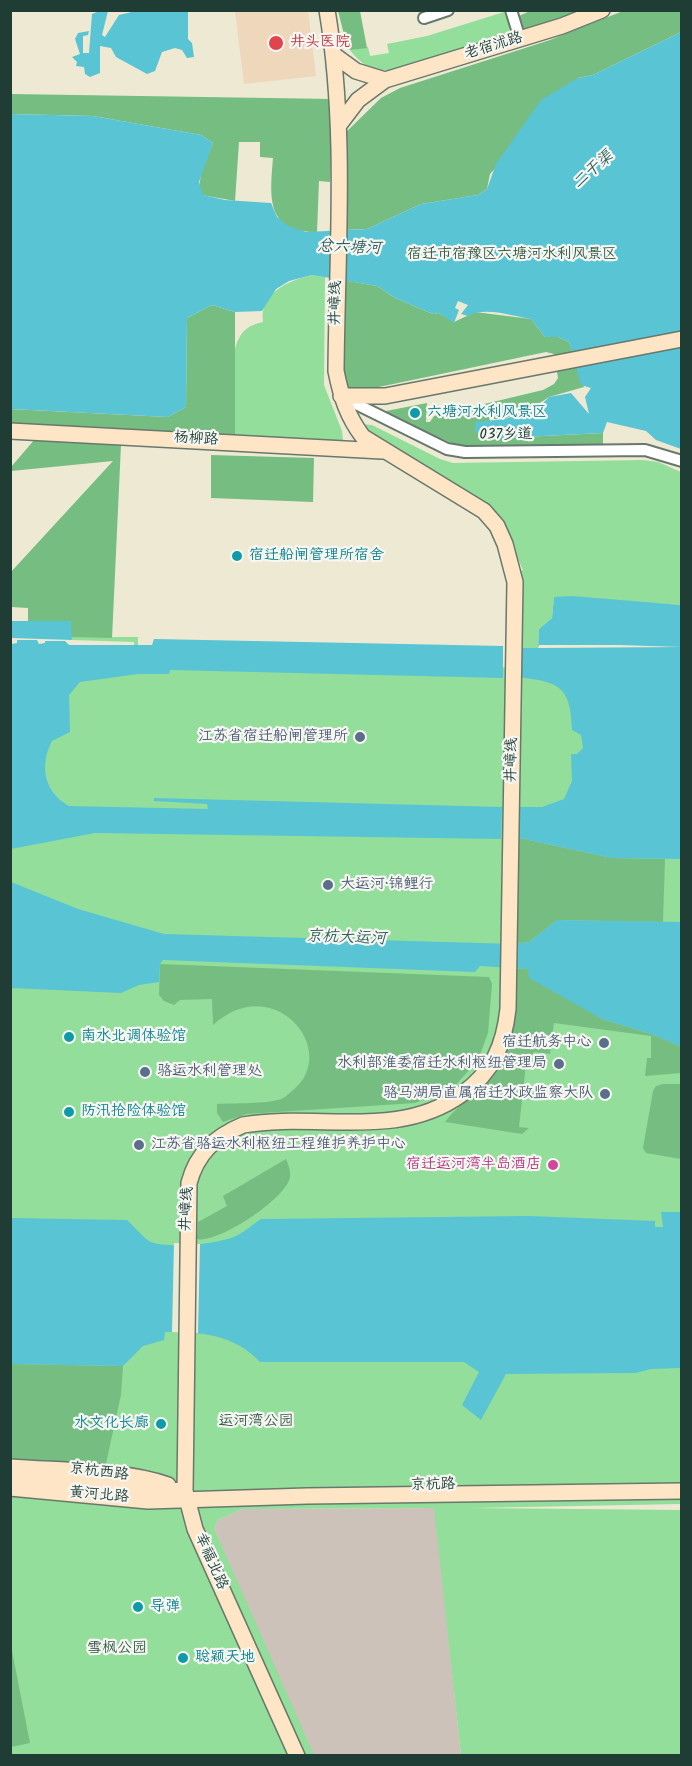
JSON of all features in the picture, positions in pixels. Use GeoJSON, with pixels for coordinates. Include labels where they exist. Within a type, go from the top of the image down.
{"type":"FeatureCollection","features":[{"type":"Feature","properties":{"kind":"main road","name":"井嶂线"},"geometry":{"type":"LineString","coordinates":[[187,1354],[188,1193],[191,1174],[204,1150],[222,1135],[243,1125],[410,1119],[450,1103],[471,1088],[499,1053],[505,1034],[509,976],[513,801],[515,582],[511,563],[497,526],[484,511],[382,451],[363,437],[350,420],[341,396],[336,371],[339,125],[334,55],[327,10]]}},
{"type":"Feature","properties":{"kind":"main road","name":"老宿沭路"},"geometry":{"type":"LineString","coordinates":[[339,125],[358,100],[385,80],[520,39],[602,10]]}},
{"type":"Feature","properties":{"kind":"main road"},"geometry":{"type":"LineString","coordinates":[[334,55],[356,70],[385,80]]}},
{"type":"Feature","properties":{"kind":"main road"},"geometry":{"type":"LineString","coordinates":[[341,396],[384,396],[681,339]]}},
{"type":"Feature","properties":{"kind":"main road","name":"杨柳路"},"geometry":{"type":"LineString","coordinates":[[10,431],[382,451]]}},
{"type":"Feature","properties":{"kind":"main road","name":"幸福北路"},"geometry":{"type":"LineString","coordinates":[[187,1354],[186,1496],[207,1556],[297,1755]]}},
{"type":"Feature","properties":{"kind":"main road","name":"京杭西路"},"geometry":{"type":"LineString","coordinates":[[10,1467],[62,1469],[150,1479],[186,1496]]}},
{"type":"Feature","properties":{"kind":"main road","name":"黄河北路"},"geometry":{"type":"LineString","coordinates":[[10,1478],[186,1496]]}},
{"type":"Feature","properties":{"kind":"main road","name":"京杭路"},"geometry":{"type":"LineString","coordinates":[[186,1496],[681,1483]]}},
{"type":"Feature","properties":{"kind":"main road","name":"黄河北路"},"geometry":{"type":"LineString","coordinates":[[10,1488],[148,1501],[186,1496]]}},
{"type":"Feature","properties":{"kind":"main road","name":"京杭路"},"geometry":{"type":"LineString","coordinates":[[186,1496],[681,1491]]}},
{"type":"Feature","properties":{"kind":"street"},"geometry":{"type":"LineString","coordinates":[[424,18],[448,10]]}},
{"type":"Feature","properties":{"kind":"street"},"geometry":{"type":"LineString","coordinates":[[511,10],[520,39]]}},
{"type":"Feature","properties":{"kind":"street","name":"037乡道"},"geometry":{"type":"LineString","coordinates":[[341,396],[447,449],[465,452],[645,450],[681,461]]}},
{"type":"Feature","properties":{"kind":"shaded area","name":"井头医院"},"geometry":{"type":"Polygon","coordinates":[[[235,11],[308,11],[316,76],[244,84],[235,11]]]}},
{"type":"Feature","properties":{"kind":"shaded area"},"geometry":{"type":"Polygon","coordinates":[[[435,1508],[461,1755],[311,1755],[214,1528],[218,1520],[242,1509],[435,1508]]]}},
{"type":"Feature","properties":{"kind":"green space"},"geometry":{"type":"Polygon","coordinates":[[[338,11],[360,11],[367,48],[350,50],[338,11]]]}},
{"type":"Feature","properties":{"kind":"green space"},"geometry":{"type":"Polygon","coordinates":[[[530,11],[589,11],[525,31],[519,16],[530,11]]]}},
{"type":"Feature","properties":{"kind":"green space"},"geometry":{"type":"Polygon","coordinates":[[[623,11],[681,11],[681,32],[593,75],[578,78],[490,174],[487,189],[478,195],[421,204],[367,229],[343,230],[343,135],[381,98],[400,88],[550,40],[623,11]]]}},
{"type":"Feature","properties":{"kind":"green space"},"geometry":{"type":"Polygon","coordinates":[[[504,12],[510,24],[509,36],[392,70],[379,70],[368,66],[350,50],[368,47],[370,56],[389,53],[387,44],[427,36],[504,12]]]}},
{"type":"Feature","properties":{"kind":"green space"},"geometry":{"type":"Polygon","coordinates":[[[11,94],[333,99],[330,182],[319,181],[317,232],[300,231],[279,219],[274,210],[272,198],[273,158],[260,157],[260,142],[239,142],[235,201],[202,195],[199,189],[201,173],[213,143],[201,135],[93,116],[11,114],[11,94]]]}},
{"type":"Feature","properties":{"kind":"green space"},"geometry":{"type":"Polygon","coordinates":[[[312,275],[325,277],[324,385],[342,431],[343,441],[338,443],[235,438],[235,349],[239,338],[248,328],[263,322],[263,312],[270,296],[285,285],[312,275]]]}},
{"type":"Feature","properties":{"kind":"green space"},"geometry":{"type":"Polygon","coordinates":[[[343,280],[377,286],[395,298],[433,314],[439,313],[454,322],[475,312],[531,319],[545,337],[558,337],[569,342],[584,387],[549,397],[526,412],[514,414],[505,419],[489,419],[503,438],[603,433],[603,446],[458,446],[381,412],[427,403],[426,422],[430,422],[434,416],[543,390],[554,384],[558,378],[554,354],[546,352],[355,392],[347,390],[342,364],[343,280]]]}},
{"type":"Feature","properties":{"kind":"green space"},"geometry":{"type":"Polygon","coordinates":[[[212,305],[235,312],[235,438],[11,424],[10,409],[168,417],[186,407],[187,318],[212,305]]]}},
{"type":"Feature","properties":{"kind":"green space"},"geometry":{"type":"Polygon","coordinates":[[[363,424],[372,425],[440,459],[453,463],[643,460],[658,462],[681,472],[681,605],[554,597],[552,618],[539,629],[538,648],[519,648],[519,571],[523,570],[505,531],[363,428],[363,424]]]}},
{"type":"Feature","properties":{"kind":"green space"},"geometry":{"type":"Polygon","coordinates":[[[35,439],[121,445],[112,638],[71,637],[70,621],[28,621],[28,608],[11,607],[10,573],[113,461],[11,471],[11,467],[35,439]]]}},
{"type":"Feature","properties":{"kind":"green space"},"geometry":{"type":"Polygon","coordinates":[[[211,455],[314,458],[313,502],[211,498],[211,455]]]}},
{"type":"Feature","properties":{"kind":"green space"},"geometry":{"type":"Polygon","coordinates":[[[11,621],[71,621],[72,637],[138,637],[138,658],[681,672],[681,1504],[473,1508],[681,1510],[681,1755],[461,1755],[434,1508],[242,1509],[218,1520],[214,1528],[314,1755],[11,1755],[11,621]]]}},
{"type":"Feature","properties":{"kind":"green space"},"geometry":{"type":"Polygon","coordinates":[[[519,838],[612,858],[665,859],[663,922],[557,920],[529,942],[515,944],[519,838]]]}},
{"type":"Feature","properties":{"kind":"green space"},"geometry":{"type":"Polygon","coordinates":[[[160,964],[489,977],[492,984],[488,1033],[478,1060],[453,1088],[415,1103],[247,1114],[223,1122],[217,1113],[217,1104],[275,1101],[284,1098],[292,1091],[306,1075],[309,1057],[305,1039],[294,1023],[278,1011],[259,1006],[236,1010],[213,1025],[212,999],[180,1000],[174,1005],[164,1001],[159,995],[160,964]]]}},
{"type":"Feature","properties":{"kind":"green space"},"geometry":{"type":"Polygon","coordinates":[[[514,968],[528,969],[602,1019],[654,1035],[681,1047],[681,1073],[645,1076],[647,1058],[651,1058],[651,1036],[554,1023],[550,1054],[534,1052],[526,1064],[519,1127],[529,1128],[522,1134],[445,1122],[488,1082],[505,1057],[514,1013],[514,968]]]}},
{"type":"Feature","properties":{"kind":"green space"},"geometry":{"type":"Polygon","coordinates":[[[681,1084],[681,1159],[646,1153],[643,1148],[653,1091],[656,1086],[681,1084]]]}},
{"type":"Feature","properties":{"kind":"green space"},"geometry":{"type":"Polygon","coordinates":[[[286,1159],[290,1177],[286,1186],[265,1207],[235,1227],[207,1239],[197,1239],[198,1222],[227,1206],[223,1196],[286,1159]]]}},
{"type":"Feature","properties":{"kind":"green space"},"geometry":{"type":"Polygon","coordinates":[[[10,1364],[123,1366],[121,1395],[105,1468],[11,1462],[10,1364]]]}},
{"type":"Feature","properties":{"kind":"green space"},"geometry":{"type":"Polygon","coordinates":[[[12,1651],[30,1743],[11,1747],[10,1654],[12,1651]]]}},
{"type":"Feature","properties":{"kind":"water"},"geometry":{"type":"Polygon","coordinates":[[[102,10],[108,11],[102,35],[105,37],[119,15],[136,11],[188,11],[188,39],[192,43],[194,57],[187,58],[182,50],[175,48],[162,52],[155,71],[147,74],[116,57],[111,48],[100,46],[100,73],[90,77],[85,74],[84,67],[76,66],[77,62],[72,57],[80,54],[75,39],[78,33],[89,31],[88,35],[83,36],[83,53],[89,53],[92,14],[102,10]]]}},
{"type":"Feature","properties":{"kind":"water"},"geometry":{"type":"Polygon","coordinates":[[[681,32],[681,449],[656,440],[646,431],[607,422],[603,433],[503,438],[475,432],[475,422],[505,419],[540,406],[549,397],[571,393],[589,414],[585,397],[591,388],[581,385],[569,342],[558,337],[545,337],[531,319],[490,312],[468,316],[461,314],[468,305],[458,301],[455,308],[459,310],[454,323],[439,313],[433,314],[395,298],[377,286],[312,275],[289,281],[276,289],[262,311],[235,312],[212,305],[187,318],[186,407],[168,417],[11,409],[10,114],[93,116],[201,135],[213,143],[199,182],[203,195],[225,200],[271,203],[277,217],[288,226],[306,232],[367,229],[421,204],[478,195],[487,189],[496,164],[541,100],[578,78],[593,75],[681,32]]]}},
{"type":"Feature","properties":{"kind":"water"},"geometry":{"type":"Polygon","coordinates":[[[572,596],[681,605],[681,859],[612,858],[519,838],[520,807],[542,807],[564,799],[572,781],[571,754],[577,754],[583,748],[581,735],[572,730],[569,704],[560,689],[544,681],[518,677],[519,648],[538,648],[539,629],[552,618],[554,597],[572,596]]]}},
{"type":"Feature","properties":{"kind":"water"},"geometry":{"type":"Polygon","coordinates":[[[11,621],[71,621],[72,645],[152,645],[154,639],[503,646],[503,678],[170,670],[169,674],[138,674],[80,682],[69,695],[70,732],[52,741],[45,769],[49,786],[69,806],[208,809],[207,804],[154,801],[154,798],[502,807],[501,839],[95,833],[11,849],[11,621]]]}},
{"type":"Feature","properties":{"kind":"water"},"geometry":{"type":"Polygon","coordinates":[[[11,882],[78,909],[164,934],[515,944],[529,942],[557,920],[681,922],[681,1047],[654,1035],[602,1019],[529,978],[528,969],[480,966],[475,972],[163,960],[160,964],[159,982],[139,985],[121,993],[11,988],[11,882]]]}},
{"type":"Feature","properties":{"kind":"water"},"geometry":{"type":"Polygon","coordinates":[[[661,1212],[681,1212],[681,1368],[651,1369],[636,1373],[506,1374],[481,1420],[462,1405],[479,1372],[464,1362],[260,1362],[239,1346],[216,1336],[165,1332],[164,1340],[143,1346],[123,1366],[11,1364],[11,1218],[127,1220],[151,1242],[182,1245],[230,1238],[261,1219],[529,1216],[655,1221],[655,1227],[663,1227],[661,1212]]]}},
{"type":"Feature","properties":{"kind":"pier"},"geometry":{"type":"Polygon","coordinates":[[[11,638],[134,642],[134,645],[69,645],[65,641],[45,641],[39,644],[37,640],[17,640],[17,643],[12,644],[11,638]]]}},
{"type":"Feature","properties":{"kind":"pier"},"geometry":{"type":"Polygon","coordinates":[[[539,645],[619,645],[682,647],[538,648],[539,645]]]}},
{"type":"Feature","properties":{"kind":"pier"},"geometry":{"type":"Polygon","coordinates":[[[174,1243],[200,1244],[198,1333],[172,1332],[174,1243]]]}},
{"type":"Feature","properties":{"kind":"place","name":"井头医院"},"geometry":{"type":"Point","coordinates":[276,43]}},
{"type":"Feature","properties":{"kind":"place","name":"六塘河水利风景区"},"geometry":{"type":"Point","coordinates":[415,413]}},
{"type":"Feature","properties":{"kind":"place","name":"宿迁船闸管理所宿舍"},"geometry":{"type":"Point","coordinates":[237,556]}},
{"type":"Feature","properties":{"kind":"place","name":"江苏省宿迁船闸管理所"},"geometry":{"type":"Point","coordinates":[360,737]}},
{"type":"Feature","properties":{"kind":"place","name":"大运河·锦鲤行"},"geometry":{"type":"Point","coordinates":[328,885]}},
{"type":"Feature","properties":{"kind":"place","name":"南水北调体验馆"},"geometry":{"type":"Point","coordinates":[69,1037]}},
{"type":"Feature","properties":{"kind":"place","name":"宿迁航务中心"},"geometry":{"type":"Point","coordinates":[604,1043]}},
{"type":"Feature","properties":{"kind":"place","name":"水利部淮委宿迁水利枢纽管理局"},"geometry":{"type":"Point","coordinates":[559,1064]}},
{"type":"Feature","properties":{"kind":"place","name":"骆运水利管理处"},"geometry":{"type":"Point","coordinates":[145,1072]}},
{"type":"Feature","properties":{"kind":"place","name":"骆马湖局直属宿迁水政监察大队"},"geometry":{"type":"Point","coordinates":[605,1094]}},
{"type":"Feature","properties":{"kind":"place","name":"防汛抢险体验馆"},"geometry":{"type":"Point","coordinates":[69,1112]}},
{"type":"Feature","properties":{"kind":"place","name":"江苏省骆运水利枢纽工程维护养护中心"},"geometry":{"type":"Point","coordinates":[139,1145]}},
{"type":"Feature","properties":{"kind":"place","name":"宿迁运河湾半岛酒店"},"geometry":{"type":"Point","coordinates":[553,1165]}},
{"type":"Feature","properties":{"kind":"place","name":"水文化长廊"},"geometry":{"type":"Point","coordinates":[161,1424]}},
{"type":"Feature","properties":{"kind":"place","name":"导弹"},"geometry":{"type":"Point","coordinates":[138,1607]}},
{"type":"Feature","properties":{"kind":"place","name":"聪颖天地"},"geometry":{"type":"Point","coordinates":[183,1658]}},
{"type":"Feature","properties":{"kind":"water label","name":"二干渠"},"geometry":{"type":"Point","coordinates":[594,171]}},
{"type":"Feature","properties":{"kind":"water label","name":"总六塘河"},"geometry":{"type":"Point","coordinates":[349,249]}},
{"type":"Feature","properties":{"kind":"water label","name":"京杭大运河"},"geometry":{"type":"Point","coordinates":[346,939]}},
{"type":"Feature","properties":{"kind":"park label","name":"宿迁市宿豫区六塘河水利风景区"},"geometry":{"type":"Point","coordinates":[512,255]}},
{"type":"Feature","properties":{"kind":"park label","name":"运河湾公园"},"geometry":{"type":"Point","coordinates":[256,1422]}},
{"type":"Feature","properties":{"kind":"park label","name":"雪枫公园"},"geometry":{"type":"Point","coordinates":[117,1649]}}]}
